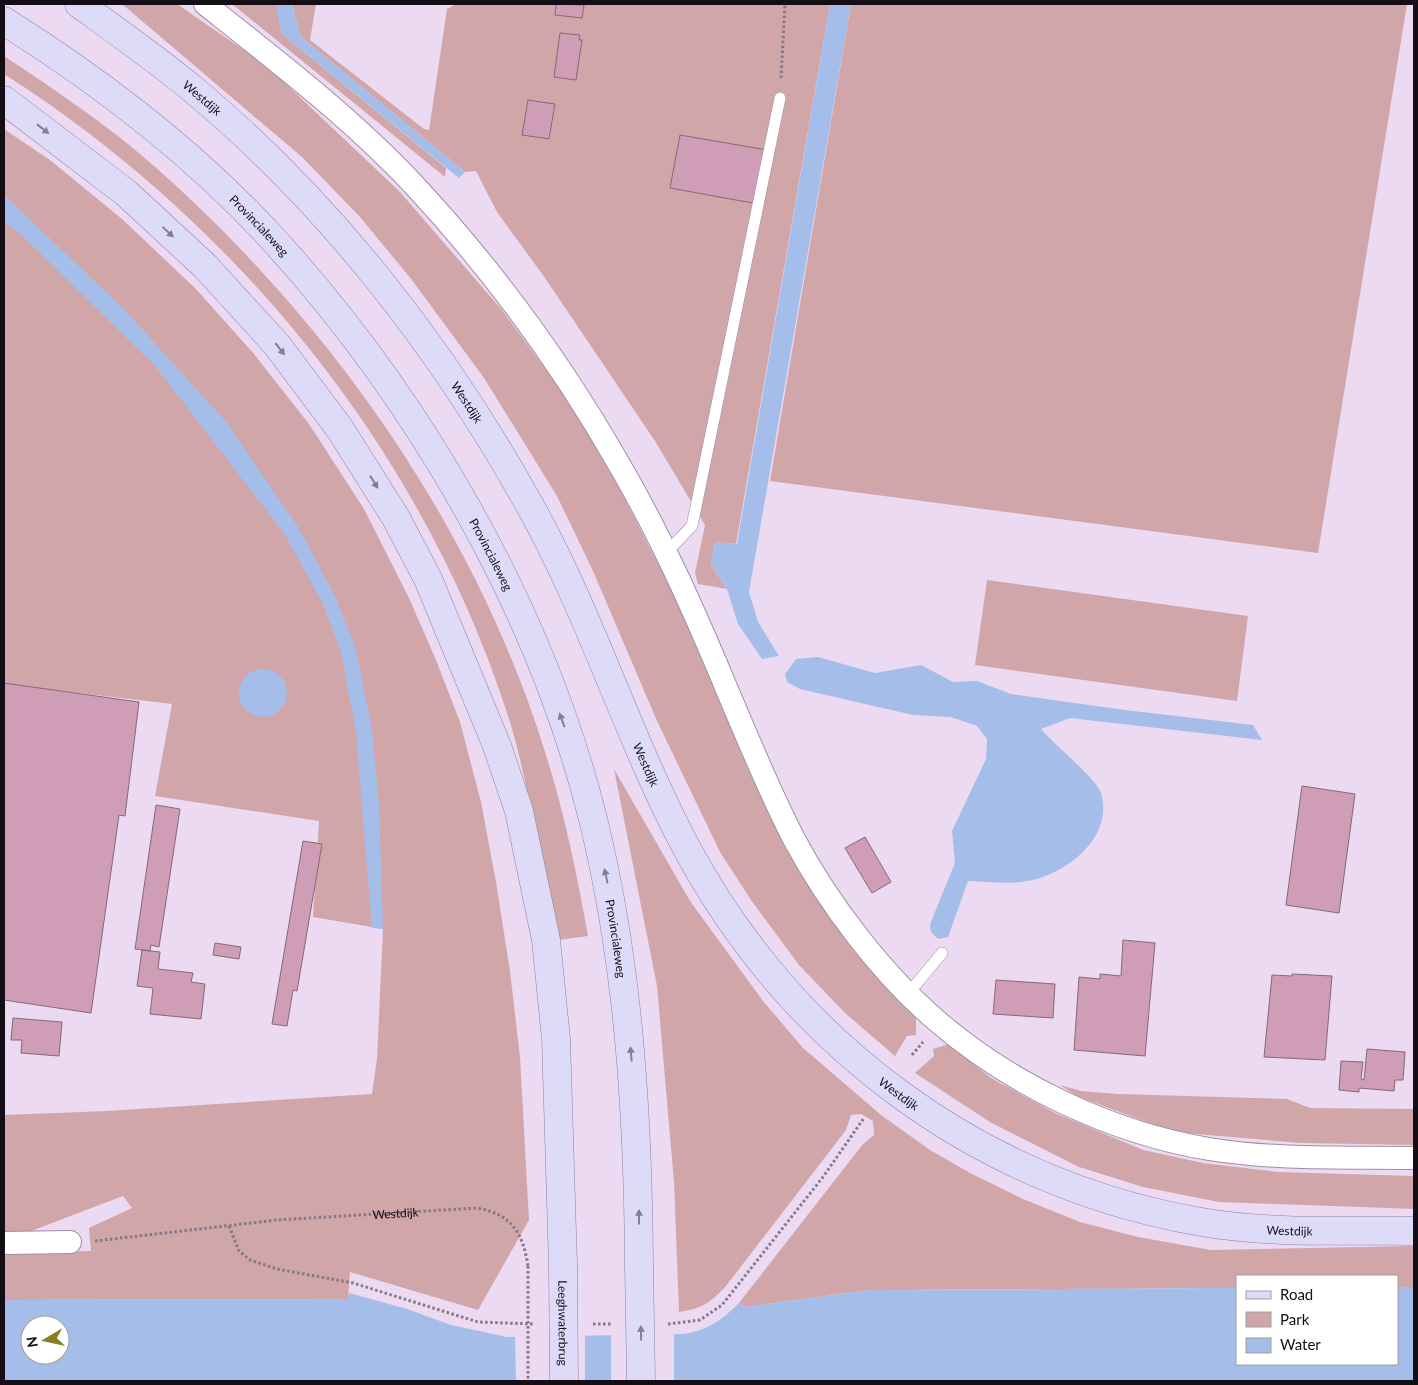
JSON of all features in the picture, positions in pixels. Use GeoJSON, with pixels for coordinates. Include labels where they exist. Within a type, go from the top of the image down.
{"type":"FeatureCollection","features":[{"type":"Feature","properties":{"kind":"main road","name":"Westdijk"},"geometry":{"type":"LineString","coordinates":[[79,4],[196,92],[250,140],[367,265],[415,328],[493,441],[532,508],[565,576],[655,784],[688,851],[751,950],[791,998],[826,1035],[863,1066],[941,1122],[1014,1163],[1083,1191],[1156,1212],[1242,1227],[1291,1230],[1414,1231]]}},
{"type":"Feature","properties":{"kind":"main road","name":"Provincialeweg"},"geometry":{"type":"LineString","coordinates":[[4,21],[105,89],[158,131],[202,170],[271,238],[334,312],[389,386],[430,447],[480,532],[520,612],[556,704],[592,816],[616,932],[631,1059],[639,1186],[641,1381]]}},
{"type":"Feature","properties":{"kind":"main road","name":"Leeghwaterbrug"},"geometry":{"type":"LineString","coordinates":[[4,100],[126,193],[205,266],[277,345],[340,429],[396,518],[428,579],[497,746],[519,811],[546,940],[556,1039],[563,1265],[564,1381]]}},
{"type":"Feature","properties":{"kind":"street"},"geometry":{"type":"LineString","coordinates":[[205,4],[293,73],[412,183],[456,233],[515,307],[566,377],[622,468],[666,553],[699,624],[754,755],[794,840],[844,916],[908,994],[938,1022],[999,1067],[1095,1117],[1136,1133],[1199,1147],[1238,1153],[1414,1158]]}},
{"type":"Feature","properties":{"kind":"street"},"geometry":{"type":"LineString","coordinates":[[4,1243],[70,1242]]}},
{"type":"Feature","properties":{"kind":"lane"},"geometry":{"type":"LineString","coordinates":[[666,553],[692,526],[780,98]]}},
{"type":"Feature","properties":{"kind":"lane"},"geometry":{"type":"LineString","coordinates":[[908,994],[942,953]]}},
{"type":"Feature","properties":{"kind":"path"},"geometry":{"type":"LineString","coordinates":[[780,98],[786,4]]}},
{"type":"Feature","properties":{"kind":"path"},"geometry":{"type":"LineString","coordinates":[[736,1290],[823,1177],[864,1118]]}},
{"type":"Feature","properties":{"kind":"path","name":"Westdijk"},"geometry":{"type":"LineString","coordinates":[[70,1242],[108,1241],[287,1219],[476,1208],[494,1212],[514,1227],[525,1247],[528,1266],[528,1381]]}},
{"type":"Feature","properties":{"kind":"path"},"geometry":{"type":"LineString","coordinates":[[229,1226],[239,1251],[250,1260],[277,1269],[353,1283]]}},
{"type":"Feature","properties":{"kind":"green space"},"geometry":{"type":"Polygon","coordinates":[[[122,4],[177,4],[267,66],[400,192],[502,310],[566,397],[606,462],[675,597],[747,766],[784,846],[827,914],[860,956],[916,1017],[916,1035],[907,1036],[895,1056],[845,1013],[799,965],[751,900],[720,852],[657,721],[593,571],[557,496],[484,378],[412,280],[360,217],[302,157],[122,4]]]}},
{"type":"Feature","properties":{"kind":"green space"},"geometry":{"type":"Polygon","coordinates":[[[232,4],[276,4],[282,34],[446,168],[445,177],[232,4]]]}},
{"type":"Feature","properties":{"kind":"green space"},"geometry":{"type":"Polygon","coordinates":[[[292,4],[316,4],[310,40],[424,129],[429,130],[447,9],[456,4],[830,4],[736,544],[715,542],[711,565],[727,589],[698,584],[695,573],[705,525],[655,441],[545,278],[497,212],[476,171],[465,172],[301,37],[292,4]]]}},
{"type":"Feature","properties":{"kind":"green space"},"geometry":{"type":"Polygon","coordinates":[[[851,4],[1407,4],[1318,553],[770,481],[851,4]]]}},
{"type":"Feature","properties":{"kind":"green space"},"geometry":{"type":"Polygon","coordinates":[[[4,56],[118,136],[154,166],[219,227],[280,292],[337,361],[390,434],[438,510],[480,589],[516,671],[546,755],[559,800],[588,936],[551,941],[529,799],[508,716],[471,618],[426,525],[373,436],[312,352],[243,273],[169,200],[89,133],[4,74],[4,56]]]}},
{"type":"Feature","properties":{"kind":"green space"},"geometry":{"type":"Polygon","coordinates":[[[4,129],[50,160],[122,219],[196,289],[254,354],[309,424],[364,509],[409,598],[436,660],[460,722],[481,802],[510,971],[520,1057],[529,1220],[478,1310],[350,1272],[348,1299],[4,1300],[4,1252],[91,1251],[89,1228],[132,1208],[123,1196],[31,1231],[4,1231],[4,1115],[107,1111],[372,1094],[377,1059],[383,929],[313,917],[319,821],[155,796],[172,704],[4,684],[4,129]]]}},
{"type":"Feature","properties":{"kind":"green space"},"geometry":{"type":"Polygon","coordinates":[[[987,580],[1248,616],[1237,701],[975,665],[987,580]]]}},
{"type":"Feature","properties":{"kind":"green space"},"geometry":{"type":"Polygon","coordinates":[[[614,769],[690,901],[763,1001],[803,1048],[881,1115],[930,1150],[972,1174],[1023,1199],[1080,1222],[1138,1237],[1211,1250],[1414,1246],[1414,1287],[1398,1287],[1398,1275],[1236,1275],[1236,1288],[869,1290],[746,1307],[739,1303],[863,1144],[874,1135],[873,1121],[861,1114],[851,1115],[846,1130],[726,1286],[705,1304],[694,1309],[679,1312],[674,1182],[657,986],[614,769]]]}},
{"type":"Feature","properties":{"kind":"green space"},"geometry":{"type":"Polygon","coordinates":[[[949,1044],[991,1078],[1055,1113],[1143,1150],[1203,1163],[1278,1172],[1414,1176],[1414,1209],[1219,1202],[1143,1187],[1079,1167],[990,1122],[915,1073],[934,1056],[933,1049],[949,1044]]]}},
{"type":"Feature","properties":{"kind":"green space"},"geometry":{"type":"Polygon","coordinates":[[[1060,1085],[1081,1091],[1118,1094],[1287,1099],[1310,1108],[1414,1109],[1414,1145],[1300,1143],[1173,1132],[1077,1096],[1060,1085]]]}},
{"type":"Feature","properties":{"kind":"water"},"geometry":{"type":"Polygon","coordinates":[[[276,4],[292,4],[301,37],[465,172],[459,178],[282,34],[276,4]]]}},
{"type":"Feature","properties":{"kind":"water"},"geometry":{"type":"Polygon","coordinates":[[[830,4],[851,4],[749,592],[758,622],[779,656],[762,659],[738,624],[727,589],[711,565],[715,542],[737,544],[830,4]]]}},
{"type":"Feature","properties":{"kind":"water"},"geometry":{"type":"Polygon","coordinates":[[[4,195],[123,308],[228,424],[298,527],[335,596],[356,649],[372,730],[379,805],[383,929],[372,928],[356,732],[341,652],[322,602],[284,533],[155,366],[27,240],[4,221],[4,195]]]}},
{"type":"Feature","properties":{"kind":"water"},"geometry":{"type":"Polygon","coordinates":[[[818,657],[875,673],[921,665],[953,682],[977,681],[1011,694],[1253,725],[1262,740],[1070,718],[1041,729],[1092,779],[1101,793],[1103,809],[1101,823],[1095,837],[1074,860],[1061,869],[1033,880],[1000,883],[968,881],[948,937],[938,939],[931,932],[930,924],[955,863],[952,831],[986,759],[987,739],[977,726],[951,717],[913,715],[800,689],[787,682],[785,674],[796,659],[818,657]]]}},
{"type":"Feature","properties":{"kind":"water"},"geometry":{"type":"Polygon","coordinates":[[[263,669],[272,671],[280,676],[285,684],[287,693],[285,702],[280,710],[272,715],[263,717],[254,715],[246,710],[241,702],[239,693],[241,684],[246,676],[254,671],[263,669]]]}},
{"type":"Feature","properties":{"kind":"water"},"geometry":{"type":"Polygon","coordinates":[[[1398,1287],[1414,1287],[1414,1381],[4,1381],[4,1300],[348,1299],[349,1293],[407,1309],[451,1325],[507,1337],[684,1334],[700,1330],[714,1323],[739,1303],[746,1307],[869,1290],[1236,1288],[1236,1365],[1398,1365],[1398,1287]]]}},
{"type":"Feature","properties":{"kind":"pier"},"geometry":{"type":"Polygon","coordinates":[[[674,1332],[674,1381],[611,1381],[611,1333],[674,1332]]]}},
{"type":"Feature","properties":{"kind":"pier"},"geometry":{"type":"Polygon","coordinates":[[[585,1333],[585,1381],[516,1381],[515,1334],[585,1333]]]}},
{"type":"Feature","properties":{"kind":"building"},"geometry":{"type":"Polygon","coordinates":[[[556,4],[584,5],[582,18],[555,15],[556,4]]]}},
{"type":"Feature","properties":{"kind":"building"},"geometry":{"type":"Polygon","coordinates":[[[560,33],[580,35],[579,40],[582,40],[576,80],[554,77],[560,33]]]}},
{"type":"Feature","properties":{"kind":"building"},"geometry":{"type":"Polygon","coordinates":[[[528,100],[555,104],[549,139],[522,135],[528,100]]]}},
{"type":"Feature","properties":{"kind":"building"},"geometry":{"type":"Polygon","coordinates":[[[680,135],[767,150],[758,204],[670,188],[680,135]]]}},
{"type":"Feature","properties":{"kind":"building"},"geometry":{"type":"Polygon","coordinates":[[[4,683],[139,702],[125,816],[119,815],[91,1013],[4,1000],[4,683]]]}},
{"type":"Feature","properties":{"kind":"building"},"geometry":{"type":"Polygon","coordinates":[[[1302,786],[1355,794],[1339,913],[1286,905],[1302,786]]]}},
{"type":"Feature","properties":{"kind":"building"},"geometry":{"type":"Polygon","coordinates":[[[156,805],[180,809],[159,947],[151,945],[150,951],[135,949],[156,805]]]}},
{"type":"Feature","properties":{"kind":"building"},"geometry":{"type":"Polygon","coordinates":[[[865,837],[891,882],[872,893],[845,848],[865,837]]]}},
{"type":"Feature","properties":{"kind":"building"},"geometry":{"type":"Polygon","coordinates":[[[303,841],[322,844],[297,991],[293,990],[287,1026],[272,1024],[303,841]]]}},
{"type":"Feature","properties":{"kind":"building"},"geometry":{"type":"Polygon","coordinates":[[[1123,940],[1155,943],[1145,1056],[1074,1050],[1079,977],[1100,979],[1100,974],[1121,976],[1123,940]]]}},
{"type":"Feature","properties":{"kind":"building"},"geometry":{"type":"Polygon","coordinates":[[[215,943],[241,947],[239,959],[213,955],[215,943]]]}},
{"type":"Feature","properties":{"kind":"building"},"geometry":{"type":"Polygon","coordinates":[[[142,950],[160,952],[158,969],[193,973],[191,982],[205,984],[201,1019],[150,1014],[153,988],[137,986],[142,950]]]}},
{"type":"Feature","properties":{"kind":"building"},"geometry":{"type":"Polygon","coordinates":[[[1292,974],[1332,976],[1325,1060],[1264,1057],[1272,975],[1292,976],[1292,974]]]}},
{"type":"Feature","properties":{"kind":"building"},"geometry":{"type":"Polygon","coordinates":[[[996,980],[1055,984],[1053,1018],[993,1014],[996,980]]]}},
{"type":"Feature","properties":{"kind":"building"},"geometry":{"type":"Polygon","coordinates":[[[13,1018],[62,1022],[59,1056],[21,1053],[22,1040],[11,1040],[13,1018]]]}},
{"type":"Feature","properties":{"kind":"building"},"geometry":{"type":"Polygon","coordinates":[[[1367,1049],[1405,1052],[1403,1080],[1395,1080],[1394,1091],[1359,1088],[1359,1092],[1339,1090],[1341,1061],[1363,1062],[1361,1079],[1364,1080],[1367,1049]]]}}]}
